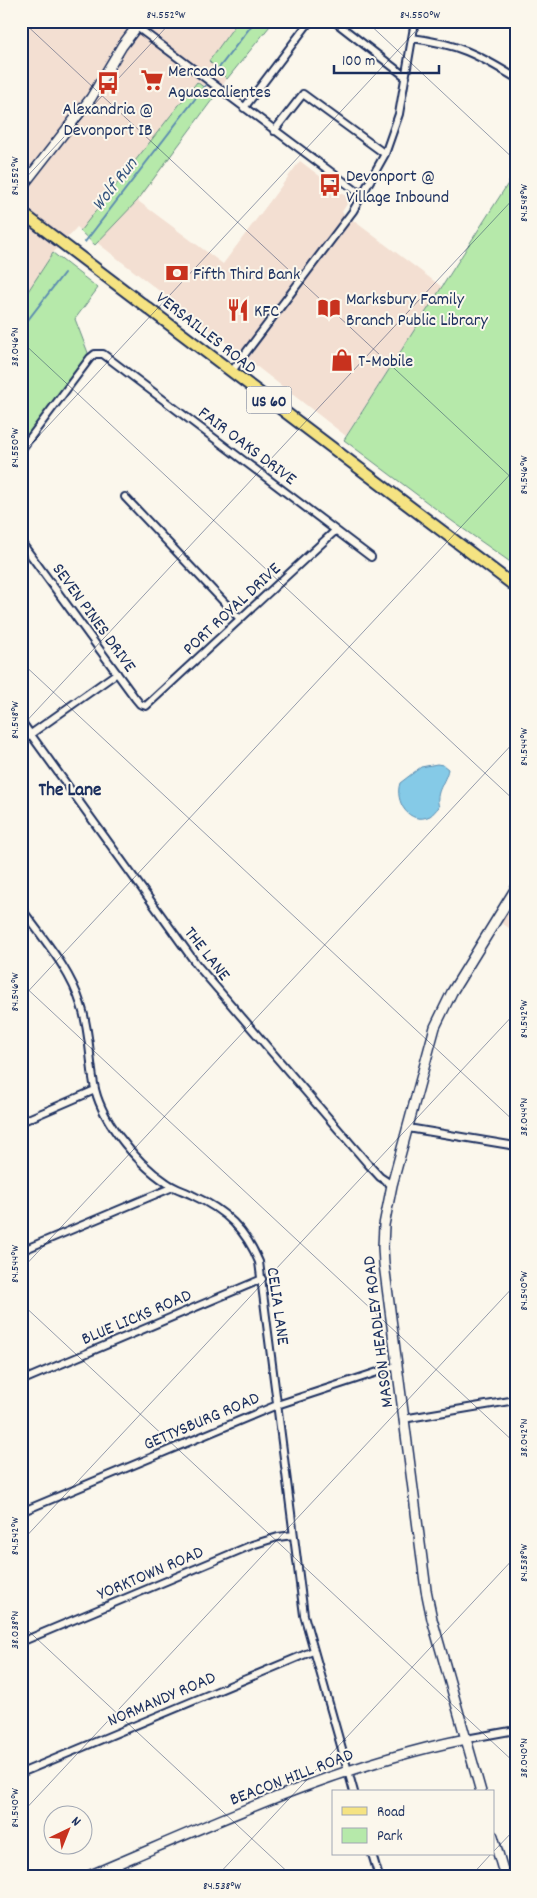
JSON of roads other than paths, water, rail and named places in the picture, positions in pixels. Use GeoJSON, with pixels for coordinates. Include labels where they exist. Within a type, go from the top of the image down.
{"type":"FeatureCollection","features":[{"type":"Feature","properties":{"kind":"main road"},"geometry":{"type":"LineString","coordinates":[[21,188],[91,98],[136,23]]}},
{"type":"Feature","properties":{"kind":"main road","name":"VERSAILLES ROAD"},"geometry":{"type":"LineString","coordinates":[[21,212],[516,587]]}},
{"type":"Feature","properties":{"kind":"main road","name":"MASON HEADLEY ROAD"},"geometry":{"type":"LineString","coordinates":[[480,1790],[426,1590],[396,1366],[383,1247],[384,1224],[392,1185],[439,1015],[516,888]]}},
{"type":"Feature","properties":{"kind":"main road","name":"BEACON HILL ROAD"},"geometry":{"type":"LineString","coordinates":[[86,1877],[291,1791],[348,1770],[466,1739]]}},
{"type":"Feature","properties":{"kind":"main road"},"geometry":{"type":"LineString","coordinates":[[494,1839],[505,1877]]}},
{"type":"Feature","properties":{"kind":"street"},"geometry":{"type":"LineString","coordinates":[[244,108],[310,21]]}},
{"type":"Feature","properties":{"kind":"street"},"geometry":{"type":"LineString","coordinates":[[334,21],[406,77]]}},
{"type":"Feature","properties":{"kind":"street"},"geometry":{"type":"LineString","coordinates":[[232,371],[353,211],[385,154],[399,114],[414,21]]}},
{"type":"Feature","properties":{"kind":"street"},"geometry":{"type":"LineString","coordinates":[[136,23],[212,85],[362,196]]}},
{"type":"Feature","properties":{"kind":"street"},"geometry":{"type":"LineString","coordinates":[[412,38],[462,48],[485,58],[516,78]]}},
{"type":"Feature","properties":{"kind":"street"},"geometry":{"type":"LineString","coordinates":[[274,131],[303,94],[385,154]]}},
{"type":"Feature","properties":{"kind":"street","name":"FAIR OAKS DRIVE"},"geometry":{"type":"LineString","coordinates":[[21,450],[90,358],[99,353],[371,557]]}},
{"type":"Feature","properties":{"kind":"street"},"geometry":{"type":"LineString","coordinates":[[125,497],[240,619]]}},
{"type":"Feature","properties":{"kind":"street","name":"PORT ROYAL DRIVE"},"geometry":{"type":"LineString","coordinates":[[146,706],[336,531]]}},
{"type":"Feature","properties":{"kind":"street","name":"SEVEN PINES DRIVE"},"geometry":{"type":"LineString","coordinates":[[21,542],[134,698],[140,704],[146,706]]}},
{"type":"Feature","properties":{"kind":"street"},"geometry":{"type":"LineString","coordinates":[[21,741],[117,673]]}},
{"type":"Feature","properties":{"kind":"street","name":"THE LANE"},"geometry":{"type":"LineString","coordinates":[[21,721],[197,965],[368,1164],[380,1177],[392,1185]]}},
{"type":"Feature","properties":{"kind":"street","name":"CELIA LANE"},"geometry":{"type":"LineString","coordinates":[[21,908],[65,970],[82,1005],[95,1090],[112,1127],[133,1154],[149,1170],[173,1187],[203,1200],[231,1220],[250,1242],[258,1262],[262,1279],[304,1615],[353,1790]]}},
{"type":"Feature","properties":{"kind":"street"},"geometry":{"type":"LineString","coordinates":[[21,1122],[95,1090]]}},
{"type":"Feature","properties":{"kind":"street"},"geometry":{"type":"LineString","coordinates":[[408,1128],[516,1146]]}},
{"type":"Feature","properties":{"kind":"street"},"geometry":{"type":"LineString","coordinates":[[21,1250],[173,1187]]}},
{"type":"Feature","properties":{"kind":"street","name":"BLUE LICKS ROAD"},"geometry":{"type":"LineString","coordinates":[[21,1381],[262,1279]]}},
{"type":"Feature","properties":{"kind":"street","name":"GETTYSBURG ROAD"},"geometry":{"type":"LineString","coordinates":[[21,1512],[277,1405],[396,1366]]}},
{"type":"Feature","properties":{"kind":"street"},"geometry":{"type":"LineString","coordinates":[[404,1420],[516,1400]]}},
{"type":"Feature","properties":{"kind":"street","name":"YORKTOWN ROAD"},"geometry":{"type":"LineString","coordinates":[[21,1642],[252,1546],[278,1537],[293,1535]]}},
{"type":"Feature","properties":{"kind":"street","name":"NORMANDY ROAD"},"geometry":{"type":"LineString","coordinates":[[21,1773],[313,1651]]}},
{"type":"Feature","properties":{"kind":"street","name":"BEACON HILL ROAD"},"geometry":{"type":"LineString","coordinates":[[466,1739],[516,1730]]}},
{"type":"Feature","properties":{"kind":"street"},"geometry":{"type":"LineString","coordinates":[[373,1856],[379,1877]]}},
{"type":"Feature","properties":{"kind":"water"},"geometry":{"type":"Polygon","coordinates":[[[437,764],[443,765],[448,769],[439,792],[439,807],[430,816],[416,818],[410,815],[401,804],[399,797],[400,783],[421,767],[437,764]]]}},
{"type":"Feature","properties":{"kind":"waterway","name":"Wolf Run"},"geometry":{"type":"LineString","coordinates":[[85,242],[255,21]]}},
{"type":"Feature","properties":{"kind":"waterway","name":"Wolf Run"},"geometry":{"type":"LineString","coordinates":[[21,329],[64,273]]}},
{"type":"Feature","properties":{"kind":"place","name":"Mercado Aguascalientes"},"geometry":{"type":"Point","coordinates":[152,80]}},
{"type":"Feature","properties":{"kind":"place","name":"Alexandria @ Devonport IB"},"geometry":{"type":"Point","coordinates":[108,83]}},
{"type":"Feature","properties":{"kind":"place","name":"Devonport @ Village Inbound"},"geometry":{"type":"Point","coordinates":[330,185]}},
{"type":"Feature","properties":{"kind":"place","name":"Fifth Third Bank"},"geometry":{"type":"Point","coordinates":[177,273]}},
{"type":"Feature","properties":{"kind":"place","name":"Marksbury Family Branch Public Library"},"geometry":{"type":"Point","coordinates":[329,308]}},
{"type":"Feature","properties":{"kind":"place","name":"KFC"},"geometry":{"type":"Point","coordinates":[238,310]}},
{"type":"Feature","properties":{"kind":"place","name":"T-Mobile"},"geometry":{"type":"Point","coordinates":[342,360]}},
{"type":"Feature","properties":{"kind":"district","name":"The Lane"},"geometry":{"type":"Point","coordinates":[70,788]}}]}
